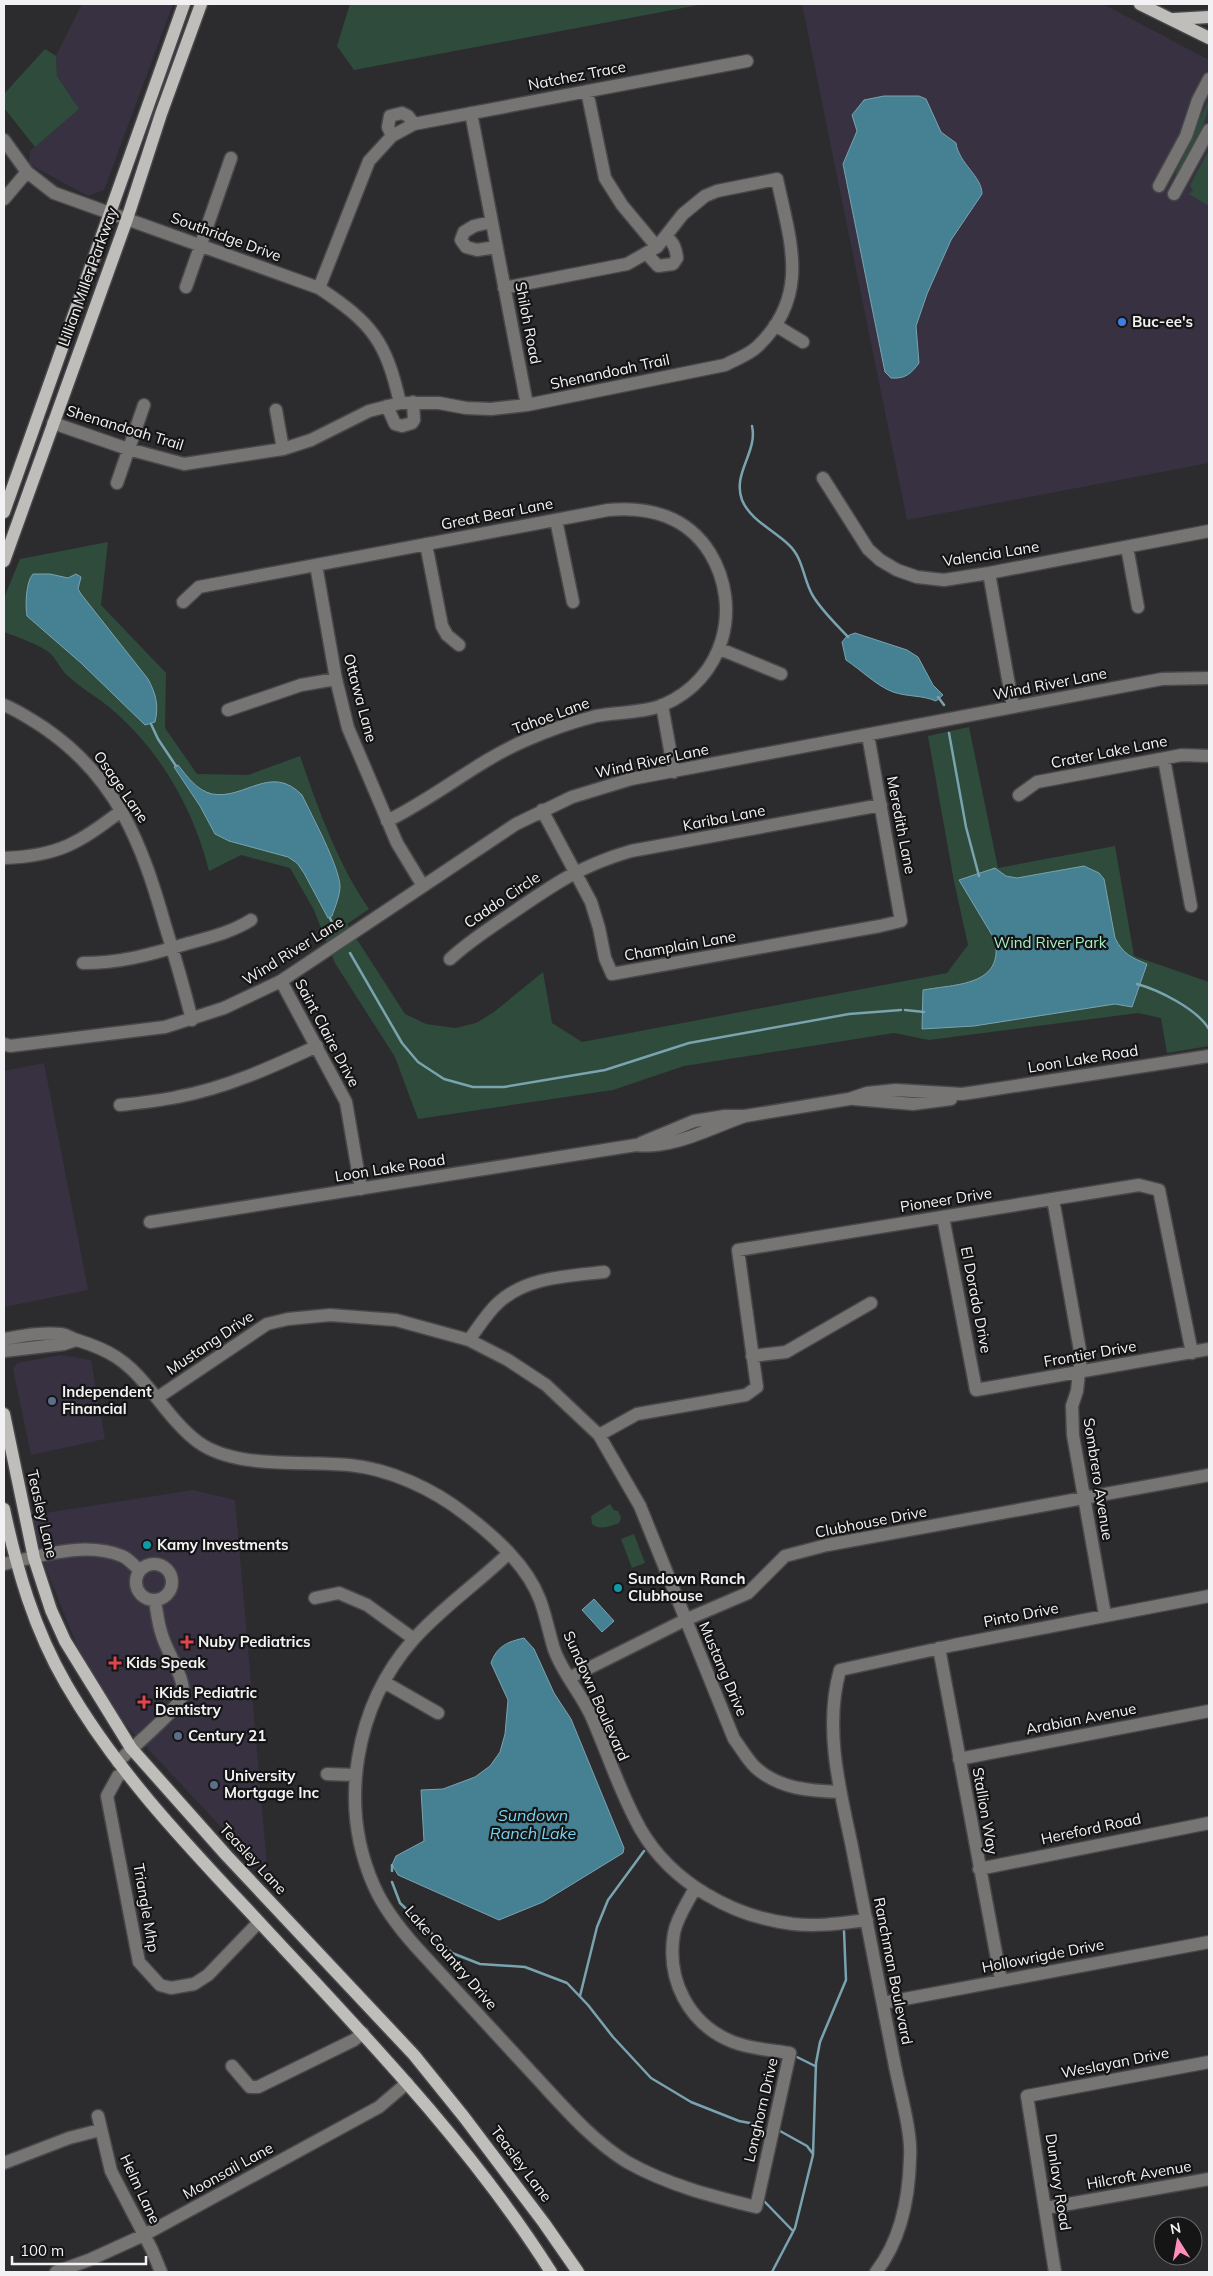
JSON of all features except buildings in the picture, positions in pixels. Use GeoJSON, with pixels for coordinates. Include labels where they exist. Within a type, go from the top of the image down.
{"type":"FeatureCollection","features":[{"type":"Feature","properties":{"kind":"main road","name":"Lillian Miller Parkway"},"geometry":{"type":"LineString","coordinates":[[4,512],[184,4]]}},
{"type":"Feature","properties":{"kind":"main road","name":"Lillian Miller Parkway"},"geometry":{"type":"LineString","coordinates":[[4,561],[127,219],[161,114],[201,4]]}},
{"type":"Feature","properties":{"kind":"main road"},"geometry":{"type":"LineString","coordinates":[[1140,4],[1209,38]]}},
{"type":"Feature","properties":{"kind":"main road"},"geometry":{"type":"LineString","coordinates":[[1171,20],[1209,17]]}},
{"type":"Feature","properties":{"kind":"main road"},"geometry":{"type":"LineString","coordinates":[[179,21],[193,27]]}},
{"type":"Feature","properties":{"kind":"main road","name":"Teasley Lane"},"geometry":{"type":"LineString","coordinates":[[4,1414],[34,1558],[64,1641],[131,1748],[227,1856],[414,2055],[527,2200],[578,2272]]}},
{"type":"Feature","properties":{"kind":"main road"},"geometry":{"type":"LineString","coordinates":[[4,1509],[10,1563],[51,1656],[91,1726],[178,1836],[364,2033],[407,2083],[478,2168],[551,2272]]}},
{"type":"Feature","properties":{"kind":"street","name":"Natchez Trace"},"geometry":{"type":"LineString","coordinates":[[320,288],[369,161],[392,136],[414,124],[746,61]]}},
{"type":"Feature","properties":{"kind":"street"},"geometry":{"type":"LineString","coordinates":[[1159,186],[1186,136],[1198,100],[1209,79]]}},
{"type":"Feature","properties":{"kind":"street"},"geometry":{"type":"LineString","coordinates":[[504,288],[627,264],[651,250],[666,236],[673,243],[677,258],[673,264],[658,266],[651,250],[605,178],[587,91]]}},
{"type":"Feature","properties":{"kind":"street"},"geometry":{"type":"LineString","coordinates":[[392,136],[388,121],[390,116],[395,113],[408,116],[414,124]]}},
{"type":"Feature","properties":{"kind":"street","name":"Shiloh Road"},"geometry":{"type":"LineString","coordinates":[[471,113],[527,405]]}},
{"type":"Feature","properties":{"kind":"street"},"geometry":{"type":"LineString","coordinates":[[1174,194],[1209,130]]}},
{"type":"Feature","properties":{"kind":"street","name":"Southridge Drive"},"geometry":{"type":"LineString","coordinates":[[4,140],[27,172],[54,193],[320,288],[350,308],[377,337],[392,369],[400,403]]}},
{"type":"Feature","properties":{"kind":"street"},"geometry":{"type":"LineString","coordinates":[[186,287],[231,158]]}},
{"type":"Feature","properties":{"kind":"street"},"geometry":{"type":"LineString","coordinates":[[4,198],[27,172]]}},
{"type":"Feature","properties":{"kind":"street","name":"Shenandoah Trail"},"geometry":{"type":"LineString","coordinates":[[53,423],[128,449],[184,464],[283,449],[311,440],[369,411],[400,403],[413,402],[491,409],[527,405],[725,365],[743,357],[758,347],[782,316],[791,290],[794,272],[793,254],[777,179],[717,191],[705,196],[683,214],[666,236]]}},
{"type":"Feature","properties":{"kind":"street"},"geometry":{"type":"LineString","coordinates":[[491,222],[474,226],[464,232],[462,240],[466,247],[477,250],[496,247]]}},
{"type":"Feature","properties":{"kind":"street"},"geometry":{"type":"LineString","coordinates":[[775,325],[802,342]]}},
{"type":"Feature","properties":{"kind":"street"},"geometry":{"type":"LineString","coordinates":[[387,406],[395,424],[402,426],[412,423],[414,420],[413,402]]}},
{"type":"Feature","properties":{"kind":"street"},"geometry":{"type":"LineString","coordinates":[[117,483],[144,405]]}},
{"type":"Feature","properties":{"kind":"street"},"geometry":{"type":"LineString","coordinates":[[276,410],[283,449]]}},
{"type":"Feature","properties":{"kind":"street","name":"Valencia Lane"},"geometry":{"type":"LineString","coordinates":[[824,478],[856,533],[868,549],[880,560],[897,570],[917,577],[944,580],[989,573],[1209,531]]}},
{"type":"Feature","properties":{"kind":"street","name":"Great Bear Lane"},"geometry":{"type":"LineString","coordinates":[[183,602],[199,587],[608,510],[632,508],[654,511],[689,529],[700,539],[709,552],[723,582],[727,619],[725,635],[720,649]]}},
{"type":"Feature","properties":{"kind":"street"},"geometry":{"type":"LineString","coordinates":[[556,520],[573,602]]}},
{"type":"Feature","properties":{"kind":"street"},"geometry":{"type":"LineString","coordinates":[[426,544],[442,626],[447,635],[459,645]]}},
{"type":"Feature","properties":{"kind":"street"},"geometry":{"type":"LineString","coordinates":[[1127,547],[1138,607]]}},
{"type":"Feature","properties":{"kind":"street","name":"Ottawa Lane"},"geometry":{"type":"LineString","coordinates":[[316,565],[336,678],[348,728],[387,820],[406,860],[422,886]]}},
{"type":"Feature","properties":{"kind":"street"},"geometry":{"type":"LineString","coordinates":[[989,573],[1014,707]]}},
{"type":"Feature","properties":{"kind":"street"},"geometry":{"type":"LineString","coordinates":[[720,649],[781,674]]}},
{"type":"Feature","properties":{"kind":"street","name":"Tahoe Lane"},"geometry":{"type":"LineString","coordinates":[[387,820],[415,808],[484,763],[523,741],[595,717],[662,706],[691,687],[702,677],[720,649]]}},
{"type":"Feature","properties":{"kind":"street"},"geometry":{"type":"LineString","coordinates":[[228,710],[301,685],[336,678]]}},
{"type":"Feature","properties":{"kind":"street","name":"Wind River Lane"},"geometry":{"type":"LineString","coordinates":[[6,1047],[138,1032],[192,1020],[241,1001],[281,981],[488,841],[542,810],[572,797],[601,788],[631,779],[1162,679],[1209,678]]}},
{"type":"Feature","properties":{"kind":"street","name":"Osage Lane"},"geometry":{"type":"LineString","coordinates":[[4,705],[17,710],[61,740],[92,768],[121,811],[134,833],[152,879],[192,1020]]}},
{"type":"Feature","properties":{"kind":"street"},"geometry":{"type":"LineString","coordinates":[[662,706],[674,772]]}},
{"type":"Feature","properties":{"kind":"street","name":"Meredith Lane"},"geometry":{"type":"LineString","coordinates":[[868,735],[901,921]]}},
{"type":"Feature","properties":{"kind":"street","name":"Crater Lake Lane"},"geometry":{"type":"LineString","coordinates":[[1019,795],[1038,782],[1182,755],[1209,756]]}},
{"type":"Feature","properties":{"kind":"street"},"geometry":{"type":"LineString","coordinates":[[1164,758],[1192,906]]}},
{"type":"Feature","properties":{"kind":"street","name":"Kariba Lane"},"geometry":{"type":"LineString","coordinates":[[575,872],[600,860],[631,852],[881,805]]}},
{"type":"Feature","properties":{"kind":"street","name":"Champlain Lane"},"geometry":{"type":"LineString","coordinates":[[542,810],[590,902],[599,928],[605,958],[612,974],[901,921]]}},
{"type":"Feature","properties":{"kind":"street"},"geometry":{"type":"LineString","coordinates":[[4,858],[58,851],[88,836],[121,811]]}},
{"type":"Feature","properties":{"kind":"street","name":"Caddo Circle"},"geometry":{"type":"LineString","coordinates":[[450,959],[466,944],[575,872]]}},
{"type":"Feature","properties":{"kind":"street"},"geometry":{"type":"LineString","coordinates":[[83,963],[109,963],[136,959],[236,930],[251,920]]}},
{"type":"Feature","properties":{"kind":"street","name":"Saint Claire Drive"},"geometry":{"type":"LineString","coordinates":[[281,981],[346,1102],[361,1189]]}},
{"type":"Feature","properties":{"kind":"street"},"geometry":{"type":"LineString","coordinates":[[120,1105],[178,1097],[222,1085],[268,1069],[317,1046]]}},
{"type":"Feature","properties":{"kind":"street","name":"Loon Lake Road"},"geometry":{"type":"LineString","coordinates":[[150,1222],[636,1145],[694,1121],[725,1116],[745,1116],[849,1099],[867,1093],[896,1090],[962,1094],[1209,1056]]}},
{"type":"Feature","properties":{"kind":"street","name":"Pioneer Drive"},"geometry":{"type":"LineString","coordinates":[[752,1356],[738,1250],[1139,1185],[1159,1190],[1192,1353]]}},
{"type":"Feature","properties":{"kind":"street","name":"Sombrero Avenue"},"geometry":{"type":"LineString","coordinates":[[1053,1199],[1081,1356],[1071,1419],[1083,1499],[1106,1615]]}},
{"type":"Feature","properties":{"kind":"street","name":"El Dorado Drive"},"geometry":{"type":"LineString","coordinates":[[943,1216],[976,1390]]}},
{"type":"Feature","properties":{"kind":"street"},"geometry":{"type":"LineString","coordinates":[[469,1340],[498,1303],[529,1284],[555,1278],[604,1272]]}},
{"type":"Feature","properties":{"kind":"street"},"geometry":{"type":"LineString","coordinates":[[599,1435],[637,1414],[746,1395],[756,1387],[752,1356],[786,1352],[871,1303]]}},
{"type":"Feature","properties":{"kind":"street","name":"Mustang Drive"},"geometry":{"type":"LineString","coordinates":[[157,1398],[267,1324],[288,1319],[330,1315],[396,1320],[469,1340],[508,1360],[546,1385],[599,1435],[640,1506],[684,1620],[734,1738],[756,1767],[782,1785],[810,1791],[840,1792]]}},
{"type":"Feature","properties":{"kind":"street","name":"Sundown Boulevard"},"geometry":{"type":"LineString","coordinates":[[4,1339],[45,1334],[65,1334],[76,1340],[96,1345],[121,1359],[132,1369],[197,1441],[230,1456],[251,1460],[358,1466],[392,1475],[437,1495],[481,1526],[509,1554],[529,1578],[539,1597],[555,1650],[569,1678],[583,1698],[627,1805],[655,1851],[674,1871],[695,1888],[726,1905],[750,1914],[792,1924],[824,1925],[867,1920]]}},
{"type":"Feature","properties":{"kind":"street","name":"Sundown Boulevard"},"geometry":{"type":"LineString","coordinates":[[4,1351],[64,1344],[76,1340]]}},
{"type":"Feature","properties":{"kind":"street","name":"Frontier Drive"},"geometry":{"type":"LineString","coordinates":[[976,1390],[1209,1350]]}},
{"type":"Feature","properties":{"kind":"street","name":"Clubhouse Drive"},"geometry":{"type":"LineString","coordinates":[[569,1678],[684,1620],[748,1593],[785,1556],[827,1546],[1209,1475]]}},
{"type":"Feature","properties":{"kind":"street"},"geometry":{"type":"LineString","coordinates":[[10,1563],[76,1550],[96,1549],[124,1556],[140,1570]]}},
{"type":"Feature","properties":{"kind":"street","name":"Lake Country Drive"},"geometry":{"type":"LineString","coordinates":[[509,1554],[414,1639],[398,1659],[384,1682],[363,1731],[355,1775],[356,1818],[365,1862],[374,1887],[397,1925],[571,2115],[602,2144],[646,2172],[693,2192],[756,2207]]}},
{"type":"Feature","properties":{"kind":"street"},"geometry":{"type":"LineString","coordinates":[[153,1564],[167,1569],[172,1577],[167,1596],[155,1601],[145,1599],[136,1589],[135,1582],[140,1570],[153,1564]]}},
{"type":"Feature","properties":{"kind":"street"},"geometry":{"type":"LineString","coordinates":[[315,1598],[338,1593],[346,1596],[367,1605],[414,1639]]}},
{"type":"Feature","properties":{"kind":"street","name":"Pinto Drive"},"geometry":{"type":"LineString","coordinates":[[840,1670],[939,1648],[1209,1596]]}},
{"type":"Feature","properties":{"kind":"street","name":"Triangle Mhp"},"geometry":{"type":"LineString","coordinates":[[155,1601],[161,1634],[168,1654],[180,1677],[183,1695],[176,1707],[131,1748],[108,1796],[139,1962],[160,1985],[171,1988],[194,1984],[208,1975],[259,1922]]}},
{"type":"Feature","properties":{"kind":"street","name":"Stallion Way"},"geometry":{"type":"LineString","coordinates":[[939,1648],[1001,1980]]}},
{"type":"Feature","properties":{"kind":"street","name":"Ranchman Boulevard"},"geometry":{"type":"LineString","coordinates":[[840,1670],[835,1688],[833,1720],[840,1792],[867,1920],[911,2157],[906,2206],[896,2237],[880,2271]]}},
{"type":"Feature","properties":{"kind":"street"},"geometry":{"type":"LineString","coordinates":[[384,1682],[438,1713]]}},
{"type":"Feature","properties":{"kind":"street","name":"Arabian Avenue"},"geometry":{"type":"LineString","coordinates":[[959,1759],[1209,1711]]}},
{"type":"Feature","properties":{"kind":"street"},"geometry":{"type":"LineString","coordinates":[[327,1774],[355,1775]]}},
{"type":"Feature","properties":{"kind":"street","name":"Hereford Road"},"geometry":{"type":"LineString","coordinates":[[979,1869],[1209,1823]]}},
{"type":"Feature","properties":{"kind":"street","name":"Longhorn Drive"},"geometry":{"type":"LineString","coordinates":[[695,1888],[674,1931],[671,1962],[678,1988],[682,1995],[701,2020],[725,2038],[750,2048],[790,2053],[756,2207]]}},
{"type":"Feature","properties":{"kind":"street","name":"Hollowrigde Drive"},"geometry":{"type":"LineString","coordinates":[[883,2003],[1209,1942]]}},
{"type":"Feature","properties":{"kind":"street"},"geometry":{"type":"LineString","coordinates":[[232,2066],[250,2087],[258,2087],[354,2040],[364,2033]]}},
{"type":"Feature","properties":{"kind":"street","name":"Weslayan Drive"},"geometry":{"type":"LineString","coordinates":[[1027,2096],[1209,2062]]}},
{"type":"Feature","properties":{"kind":"street","name":"Moonsail Lane"},"geometry":{"type":"LineString","coordinates":[[56,2272],[89,2260],[144,2235],[379,2106],[407,2083]]}},
{"type":"Feature","properties":{"kind":"street","name":"Dunlavy Road"},"geometry":{"type":"LineString","coordinates":[[1027,2096],[1055,2272]]}},
{"type":"Feature","properties":{"kind":"street","name":"Helm Lane"},"geometry":{"type":"LineString","coordinates":[[98,2116],[111,2171],[161,2272]]}},
{"type":"Feature","properties":{"kind":"street"},"geometry":{"type":"LineString","coordinates":[[4,2162],[69,2138],[100,2130]]}},
{"type":"Feature","properties":{"kind":"street","name":"Hilcroft Avenue"},"geometry":{"type":"LineString","coordinates":[[1046,2208],[1209,2179]]}},
{"type":"Feature","properties":{"kind":"shaded area"},"geometry":{"type":"Polygon","coordinates":[[[82,4],[173,4],[104,190],[88,196],[29,164],[30,151],[79,109],[57,76],[56,56],[82,4]]]}},
{"type":"Feature","properties":{"kind":"shaded area"},"geometry":{"type":"Polygon","coordinates":[[[802,4],[1103,4],[1209,60],[1209,463],[907,520],[802,4]]]}},
{"type":"Feature","properties":{"kind":"shaded area"},"geometry":{"type":"Polygon","coordinates":[[[44,1063],[88,1290],[4,1307],[4,1071],[44,1063]]]}},
{"type":"Feature","properties":{"kind":"shaded area"},"geometry":{"type":"Polygon","coordinates":[[[61,1355],[91,1360],[105,1439],[31,1455],[13,1369],[17,1363],[61,1355]]]}},
{"type":"Feature","properties":{"kind":"shaded area"},"geometry":{"type":"Polygon","coordinates":[[[193,1490],[235,1500],[268,1877],[121,1720],[82,1658],[45,1566],[32,1515],[193,1490]]]}},
{"type":"Feature","properties":{"kind":"green space"},"geometry":{"type":"Polygon","coordinates":[[[350,4],[704,4],[354,70],[337,46],[350,4]]]}},
{"type":"Feature","properties":{"kind":"green space"},"geometry":{"type":"Polygon","coordinates":[[[45,49],[56,56],[57,76],[79,109],[35,147],[4,108],[4,94],[45,49]]]}},
{"type":"Feature","properties":{"kind":"green space"},"geometry":{"type":"Polygon","coordinates":[[[1209,99],[1206,118],[1198,138],[1178,175],[1175,174],[1209,99]]]}},
{"type":"Feature","properties":{"kind":"green space"},"geometry":{"type":"Polygon","coordinates":[[[1209,150],[1209,206],[1189,194],[1191,191],[1193,192],[1190,185],[1209,150]]]}},
{"type":"Feature","properties":{"kind":"green space","name":"Wind River Park"},"geometry":{"type":"Polygon","coordinates":[[[108,542],[101,605],[166,673],[165,728],[197,774],[248,775],[300,756],[321,815],[338,854],[369,909],[347,924],[405,1014],[426,1024],[455,1028],[476,1023],[494,1012],[543,972],[552,1023],[582,1042],[947,973],[968,945],[954,881],[928,736],[969,727],[998,868],[1115,846],[1134,956],[1209,982],[1209,1046],[1167,1053],[1161,1018],[1138,1013],[929,1040],[894,1033],[684,1066],[613,1090],[418,1119],[395,1057],[335,963],[314,910],[290,868],[241,855],[209,871],[195,827],[174,785],[162,766],[133,729],[104,703],[68,676],[47,651],[4,632],[4,598],[20,559],[108,542]]]}},
{"type":"Feature","properties":{"kind":"green space"},"geometry":{"type":"Polygon","coordinates":[[[610,1504],[614,1510],[618,1511],[621,1518],[619,1523],[602,1528],[592,1524],[591,1516],[610,1504]]]}},
{"type":"Feature","properties":{"kind":"green space"},"geometry":{"type":"Polygon","coordinates":[[[634,1534],[645,1563],[632,1568],[621,1539],[634,1534]]]}},
{"type":"Feature","properties":{"kind":"water"},"geometry":{"type":"Polygon","coordinates":[[[884,96],[919,96],[926,99],[941,132],[956,143],[961,157],[978,181],[982,194],[951,240],[927,294],[916,326],[919,363],[907,375],[900,378],[891,378],[885,372],[843,164],[857,131],[852,115],[864,100],[884,96]]]}},
{"type":"Feature","properties":{"kind":"water"},"geometry":{"type":"Polygon","coordinates":[[[33,574],[50,574],[68,578],[76,574],[81,577],[78,589],[81,594],[148,679],[156,700],[155,722],[145,725],[81,663],[27,616],[27,588],[33,574]]]}},
{"type":"Feature","properties":{"kind":"water"},"geometry":{"type":"Polygon","coordinates":[[[855,633],[907,650],[918,657],[933,685],[943,695],[936,701],[904,695],[893,692],[875,682],[846,660],[842,642],[847,636],[855,633]]]}},
{"type":"Feature","properties":{"kind":"water"},"geometry":{"type":"Polygon","coordinates":[[[178,765],[197,786],[212,794],[236,792],[269,782],[280,782],[291,786],[302,795],[335,866],[338,877],[339,894],[332,916],[328,918],[297,863],[288,857],[229,841],[215,834],[200,806],[174,767],[178,765]]]}},
{"type":"Feature","properties":{"kind":"water"},"geometry":{"type":"Polygon","coordinates":[[[1084,866],[1099,873],[1104,879],[1115,938],[1121,948],[1128,955],[1147,964],[1132,1007],[1115,1004],[974,1026],[922,1029],[923,990],[963,984],[975,980],[985,974],[992,966],[996,955],[995,940],[959,880],[995,868],[1006,876],[1017,878],[1084,866]]]}},
{"type":"Feature","properties":{"kind":"water"},"geometry":{"type":"Polygon","coordinates":[[[594,1599],[614,1621],[602,1632],[582,1610],[594,1599]]]}},
{"type":"Feature","properties":{"kind":"water","name":"Sundown Ranch Lake"},"geometry":{"type":"Polygon","coordinates":[[[524,1638],[534,1649],[554,1693],[571,1719],[624,1848],[623,1853],[543,1902],[499,1920],[398,1875],[392,1865],[396,1856],[424,1841],[421,1790],[443,1789],[475,1777],[490,1766],[500,1752],[505,1734],[508,1700],[491,1663],[496,1652],[503,1646],[524,1638]]]}},
{"type":"Feature","properties":{"kind":"waterway"},"geometry":{"type":"LineString","coordinates":[[752,426],[752,445],[740,481],[742,500],[751,514],[794,551],[801,563],[813,596],[848,637]]}},
{"type":"Feature","properties":{"kind":"waterway"},"geometry":{"type":"LineString","coordinates":[[938,697],[944,705]]}},
{"type":"Feature","properties":{"kind":"waterway"},"geometry":{"type":"LineString","coordinates":[[151,724],[158,739],[176,766]]}},
{"type":"Feature","properties":{"kind":"waterway"},"geometry":{"type":"LineString","coordinates":[[949,733],[966,827],[979,876]]}},
{"type":"Feature","properties":{"kind":"waterway"},"geometry":{"type":"LineString","coordinates":[[330,918],[335,929]]}},
{"type":"Feature","properties":{"kind":"waterway"},"geometry":{"type":"LineString","coordinates":[[350,953],[402,1043],[418,1062],[444,1079],[473,1087],[504,1087],[605,1070],[689,1043],[849,1014],[901,1010]]}},
{"type":"Feature","properties":{"kind":"waterway"},"geometry":{"type":"LineString","coordinates":[[1137,984],[1177,1001],[1196,1014],[1209,1029]]}},
{"type":"Feature","properties":{"kind":"waterway"},"geometry":{"type":"LineString","coordinates":[[905,1010],[924,1012]]}},
{"type":"Feature","properties":{"kind":"waterway"},"geometry":{"type":"LineString","coordinates":[[580,1996],[597,1927],[608,1900],[644,1851]]}},
{"type":"Feature","properties":{"kind":"waterway"},"geometry":{"type":"LineString","coordinates":[[392,1865],[392,1871]]}},
{"type":"Feature","properties":{"kind":"waterway"},"geometry":{"type":"LineString","coordinates":[[392,1882],[400,1903],[452,1953],[480,1964],[525,1967],[567,1983],[651,2078],[691,2102],[739,2121],[755,2124]]}},
{"type":"Feature","properties":{"kind":"waterway"},"geometry":{"type":"LineString","coordinates":[[772,2272],[795,2228],[813,2155],[816,2063],[820,2042],[846,1980],[844,1931]]}},
{"type":"Feature","properties":{"kind":"waterway"},"geometry":{"type":"LineString","coordinates":[[793,2055],[815,2066]]}},
{"type":"Feature","properties":{"kind":"waterway"},"geometry":{"type":"LineString","coordinates":[[780,2131],[807,2146],[813,2154]]}},
{"type":"Feature","properties":{"kind":"waterway"},"geometry":{"type":"LineString","coordinates":[[763,2200],[793,2231]]}},
{"type":"Feature","properties":{"kind":"place","name":"Buc-ee's"},"geometry":{"type":"Point","coordinates":[1122,322]}},
{"type":"Feature","properties":{"kind":"place","name":"Independent Financial"},"geometry":{"type":"Point","coordinates":[52,1401]}},
{"type":"Feature","properties":{"kind":"place","name":"Kamy Investments"},"geometry":{"type":"Point","coordinates":[147,1545]}},
{"type":"Feature","properties":{"kind":"place","name":"Sundown Ranch Clubhouse"},"geometry":{"type":"Point","coordinates":[618,1588]}},
{"type":"Feature","properties":{"kind":"place","name":"Nuby Pediatrics"},"geometry":{"type":"Point","coordinates":[187,1642]}},
{"type":"Feature","properties":{"kind":"place","name":"Kids Speak"},"geometry":{"type":"Point","coordinates":[115,1663]}},
{"type":"Feature","properties":{"kind":"place","name":"iKids Pediatric Dentistry"},"geometry":{"type":"Point","coordinates":[144,1702]}},
{"type":"Feature","properties":{"kind":"place","name":"Century 21"},"geometry":{"type":"Point","coordinates":[178,1736]}},
{"type":"Feature","properties":{"kind":"place","name":"University Mortgage Inc"},"geometry":{"type":"Point","coordinates":[214,1785]}}]}
